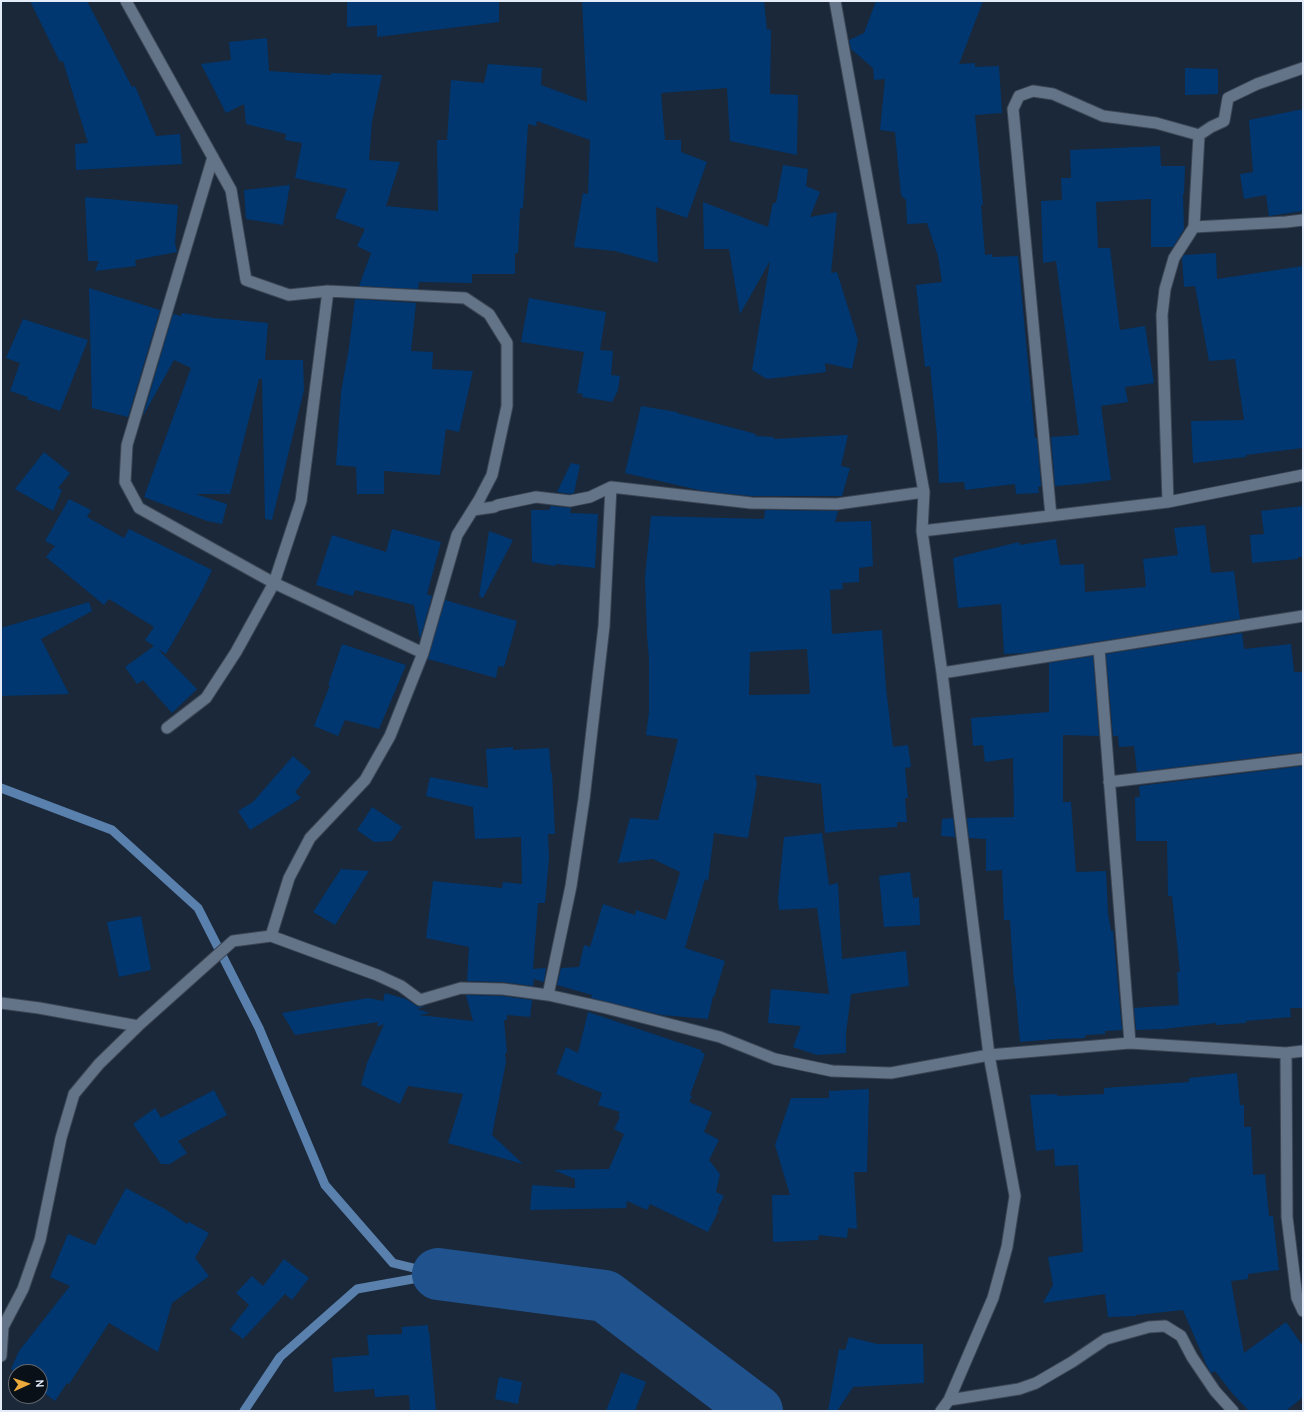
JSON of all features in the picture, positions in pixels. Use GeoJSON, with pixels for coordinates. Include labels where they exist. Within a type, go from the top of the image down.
{"type":"FeatureCollection","features":[{"type":"Feature","properties":{"kind":"street"},"geometry":{"type":"LineString","coordinates":[[126,1],[231,190],[246,280],[289,295],[328,291],[465,298],[489,314],[507,343],[507,406],[492,475],[473,510],[457,535],[424,653],[390,736],[365,780],[310,838],[289,878],[271,936]]}},
{"type":"Feature","properties":{"kind":"street"},"geometry":{"type":"LineString","coordinates":[[835,1],[924,492],[922,531],[942,673],[989,1055],[1015,1196],[1007,1246],[993,1298],[949,1400],[941,1411]]}},
{"type":"Feature","properties":{"kind":"street"},"geometry":{"type":"LineString","coordinates":[[1199,135],[1210,127],[1224,121],[1228,98],[1257,84],[1303,68]]}},
{"type":"Feature","properties":{"kind":"street"},"geometry":{"type":"LineString","coordinates":[[1051,516],[1013,109],[1019,96],[1033,91],[1053,94],[1103,116],[1156,123],[1199,135]]}},
{"type":"Feature","properties":{"kind":"street"},"geometry":{"type":"LineString","coordinates":[[1168,502],[1162,315],[1165,290],[1174,258],[1194,227],[1199,135]]}},
{"type":"Feature","properties":{"kind":"street"},"geometry":{"type":"LineString","coordinates":[[213,157],[127,445],[125,482],[139,508],[274,582],[424,653]]}},
{"type":"Feature","properties":{"kind":"street"},"geometry":{"type":"LineString","coordinates":[[1194,227],[1303,220]]}},
{"type":"Feature","properties":{"kind":"street"},"geometry":{"type":"LineString","coordinates":[[167,728],[206,698],[236,652],[274,582],[301,501],[328,291]]}},
{"type":"Feature","properties":{"kind":"street"},"geometry":{"type":"LineString","coordinates":[[922,531],[1168,502],[1303,475]]}},
{"type":"Feature","properties":{"kind":"street"},"geometry":{"type":"LineString","coordinates":[[473,510],[494,507],[536,496],[570,501],[590,497],[611,486],[751,503],[837,504],[924,492]]}},
{"type":"Feature","properties":{"kind":"street"},"geometry":{"type":"LineString","coordinates":[[548,995],[571,886],[584,799],[604,626],[611,486]]}},
{"type":"Feature","properties":{"kind":"street"},"geometry":{"type":"LineString","coordinates":[[942,673],[1303,616]]}},
{"type":"Feature","properties":{"kind":"street"},"geometry":{"type":"LineString","coordinates":[[1099,649],[1130,1042]]}},
{"type":"Feature","properties":{"kind":"street"},"geometry":{"type":"LineString","coordinates":[[1109,782],[1303,759]]}},
{"type":"Feature","properties":{"kind":"street"},"geometry":{"type":"LineString","coordinates":[[1,1356],[2,1326],[23,1289],[40,1240],[61,1138],[74,1094],[99,1064],[138,1026],[234,941],[271,936],[378,974],[401,986],[420,1000],[462,988],[503,989],[548,995],[720,1037],[775,1059],[832,1071],[891,1073],[989,1055],[1130,1042],[1286,1053],[1303,1051]]}},
{"type":"Feature","properties":{"kind":"street"},"geometry":{"type":"LineString","coordinates":[[1,1003],[138,1026]]}},
{"type":"Feature","properties":{"kind":"street"},"geometry":{"type":"LineString","coordinates":[[1286,1053],[1287,1217],[1297,1298],[1303,1311]]}},
{"type":"Feature","properties":{"kind":"street"},"geometry":{"type":"LineString","coordinates":[[949,1400],[1019,1389],[1036,1383],[1072,1362],[1106,1339],[1149,1327],[1165,1326],[1181,1336],[1192,1357],[1215,1391],[1233,1411]]}},
{"type":"Feature","properties":{"kind":"building"},"geometry":{"type":"Polygon","coordinates":[[[30,1],[87,1],[132,87],[135,86],[156,136],[180,134],[182,164],[76,170],[75,144],[88,143],[63,61],[60,62],[30,1]]]}},
{"type":"Feature","properties":{"kind":"building"},"geometry":{"type":"Polygon","coordinates":[[[347,1],[499,1],[499,22],[377,37],[377,25],[347,27],[347,1]]]}},
{"type":"Feature","properties":{"kind":"building"},"geometry":{"type":"Polygon","coordinates":[[[582,1],[764,1],[767,30],[771,29],[770,94],[798,95],[797,155],[730,141],[727,88],[661,93],[665,140],[681,140],[681,152],[707,162],[687,218],[656,207],[658,263],[615,251],[574,247],[583,193],[588,194],[590,140],[537,121],[536,126],[528,124],[523,209],[520,208],[518,253],[515,253],[515,274],[472,274],[472,283],[419,282],[418,289],[359,286],[371,253],[357,246],[365,229],[335,218],[347,189],[295,178],[302,143],[285,140],[286,134],[246,124],[244,104],[226,113],[201,64],[231,60],[229,42],[267,38],[269,71],[331,75],[331,73],[382,75],[372,122],[369,160],[400,162],[386,206],[438,211],[437,140],[447,140],[451,80],[484,83],[488,64],[542,68],[541,85],[587,102],[582,1]]]}},
{"type":"Feature","properties":{"kind":"building"},"geometry":{"type":"Polygon","coordinates":[[[876,1],[983,1],[959,64],[975,63],[975,67],[999,66],[1002,113],[975,115],[983,205],[981,205],[985,255],[992,254],[992,257],[1018,256],[1035,438],[1037,438],[1041,486],[1038,487],[1039,493],[1016,494],[1015,484],[965,490],[964,482],[939,483],[937,436],[930,366],[925,367],[916,285],[942,282],[938,256],[927,223],[907,224],[906,200],[901,195],[895,132],[880,130],[885,79],[874,80],[873,68],[851,49],[849,40],[864,33],[876,1]]]}},
{"type":"Feature","properties":{"kind":"building"},"geometry":{"type":"Polygon","coordinates":[[[1185,68],[1218,69],[1218,94],[1185,95],[1185,68]]]}},
{"type":"Feature","properties":{"kind":"building"},"geometry":{"type":"Polygon","coordinates":[[[1303,109],[1303,211],[1269,216],[1266,195],[1244,199],[1240,174],[1253,172],[1249,120],[1303,109]]]}},
{"type":"Feature","properties":{"kind":"building"},"geometry":{"type":"Polygon","coordinates":[[[1160,146],[1161,166],[1185,166],[1183,194],[1184,229],[1173,247],[1151,247],[1151,199],[1096,202],[1098,248],[1110,248],[1120,330],[1145,326],[1154,383],[1125,387],[1128,402],[1101,406],[1111,480],[1055,486],[1051,437],[1079,435],[1056,261],[1043,263],[1041,201],[1062,200],[1061,178],[1071,178],[1070,150],[1160,146]]]}},
{"type":"Feature","properties":{"kind":"building"},"geometry":{"type":"Polygon","coordinates":[[[783,165],[808,169],[806,186],[820,192],[810,217],[837,212],[831,273],[837,272],[858,340],[852,369],[825,363],[826,372],[767,379],[752,370],[770,261],[740,314],[729,249],[704,249],[703,202],[768,227],[773,203],[776,203],[783,165]]]}},
{"type":"Feature","properties":{"kind":"building"},"geometry":{"type":"Polygon","coordinates":[[[290,185],[283,225],[246,219],[244,190],[290,185]]]}},
{"type":"Feature","properties":{"kind":"building"},"geometry":{"type":"Polygon","coordinates":[[[85,197],[178,205],[175,243],[177,252],[135,260],[136,266],[95,271],[99,261],[88,261],[85,197]]]}},
{"type":"Feature","properties":{"kind":"building"},"geometry":{"type":"Polygon","coordinates":[[[1216,253],[1217,279],[1303,266],[1303,448],[1246,455],[1246,457],[1193,463],[1191,421],[1244,420],[1235,359],[1209,361],[1195,286],[1184,287],[1182,258],[1184,255],[1216,253]]]}},
{"type":"Feature","properties":{"kind":"building"},"geometry":{"type":"Polygon","coordinates":[[[89,288],[160,310],[128,417],[92,408],[89,288]]]}},
{"type":"Feature","properties":{"kind":"building"},"geometry":{"type":"Polygon","coordinates":[[[529,298],[606,312],[600,350],[613,351],[611,375],[620,376],[618,390],[612,402],[582,397],[583,394],[577,393],[584,352],[521,342],[529,298]]]}},
{"type":"Feature","properties":{"kind":"building"},"geometry":{"type":"Polygon","coordinates":[[[355,299],[416,303],[411,351],[433,352],[432,369],[473,371],[459,432],[446,429],[440,475],[384,471],[384,494],[357,494],[356,467],[336,465],[341,392],[349,348],[355,299]]]}},
{"type":"Feature","properties":{"kind":"building"},"geometry":{"type":"Polygon","coordinates":[[[182,313],[214,318],[268,323],[265,360],[303,360],[304,390],[272,520],[265,519],[262,379],[259,379],[230,494],[195,494],[227,504],[222,524],[207,521],[144,497],[191,368],[174,360],[143,416],[173,314],[181,316],[182,313]]]}},
{"type":"Feature","properties":{"kind":"building"},"geometry":{"type":"Polygon","coordinates":[[[23,319],[88,340],[60,411],[10,391],[20,363],[6,358],[23,319]]]}},
{"type":"Feature","properties":{"kind":"building"},"geometry":{"type":"Polygon","coordinates":[[[641,406],[677,412],[756,434],[755,436],[774,437],[774,439],[848,435],[841,466],[850,468],[842,496],[751,496],[703,491],[625,473],[641,406]]]}},
{"type":"Feature","properties":{"kind":"building"},"geometry":{"type":"Polygon","coordinates":[[[44,452],[70,473],[58,488],[62,490],[53,511],[15,489],[44,452]]]}},
{"type":"Feature","properties":{"kind":"building"},"geometry":{"type":"Polygon","coordinates":[[[571,463],[580,465],[574,493],[570,494],[557,492],[571,463]]]}},
{"type":"Feature","properties":{"kind":"building"},"geometry":{"type":"Polygon","coordinates":[[[69,499],[91,510],[87,517],[124,538],[129,529],[212,570],[202,591],[166,654],[158,649],[197,689],[172,713],[143,680],[137,684],[125,667],[154,646],[145,640],[154,627],[109,599],[104,605],[46,557],[55,546],[45,541],[69,499]]]}},
{"type":"Feature","properties":{"kind":"building"},"geometry":{"type":"Polygon","coordinates":[[[551,506],[571,508],[570,513],[598,514],[595,568],[556,564],[555,566],[532,562],[531,510],[549,510],[551,506]]]}},
{"type":"Feature","properties":{"kind":"building"},"geometry":{"type":"Polygon","coordinates":[[[1303,506],[1303,557],[1298,557],[1298,559],[1252,563],[1250,535],[1264,534],[1261,511],[1303,506]]]}},
{"type":"Feature","properties":{"kind":"building"},"geometry":{"type":"Polygon","coordinates":[[[765,510],[838,511],[835,522],[871,521],[873,566],[859,568],[859,582],[842,583],[843,589],[830,590],[832,634],[882,630],[886,688],[893,747],[908,745],[911,767],[905,768],[908,798],[905,798],[907,822],[897,822],[897,827],[825,833],[821,784],[755,775],[757,783],[748,838],[714,833],[708,881],[705,879],[685,948],[725,961],[714,997],[713,996],[708,1019],[662,1015],[591,998],[592,995],[557,985],[561,968],[579,967],[584,945],[590,947],[603,904],[635,915],[636,910],[666,920],[680,872],[653,859],[618,863],[630,818],[658,820],[678,739],[646,735],[649,712],[649,658],[645,577],[651,516],[764,519],[765,510]],[[807,649],[750,652],[749,695],[810,694],[807,649]]]}},
{"type":"Feature","properties":{"kind":"building"},"geometry":{"type":"Polygon","coordinates":[[[1205,525],[1211,573],[1234,571],[1240,619],[1026,653],[1004,654],[1001,604],[958,608],[953,558],[1019,542],[1020,545],[1056,539],[1060,565],[1084,564],[1085,592],[1146,587],[1143,559],[1178,555],[1174,528],[1205,525]]]}},
{"type":"Feature","properties":{"kind":"building"},"geometry":{"type":"Polygon","coordinates":[[[392,529],[441,542],[427,594],[432,596],[420,639],[414,605],[355,590],[353,596],[316,585],[332,535],[386,552],[392,529]]]}},
{"type":"Feature","properties":{"kind":"building"},"geometry":{"type":"Polygon","coordinates":[[[489,531],[513,540],[483,598],[479,596],[489,531]]]}},
{"type":"Feature","properties":{"kind":"building"},"geometry":{"type":"Polygon","coordinates":[[[445,600],[517,621],[504,667],[498,666],[496,678],[428,659],[445,600]]]}},
{"type":"Feature","properties":{"kind":"building"},"geometry":{"type":"Polygon","coordinates":[[[89,602],[92,611],[41,639],[69,694],[1,696],[1,628],[89,602]]]}},
{"type":"Feature","properties":{"kind":"building"},"geometry":{"type":"Polygon","coordinates":[[[1242,633],[1244,649],[1291,644],[1294,672],[1303,672],[1303,752],[1137,772],[1134,746],[1119,747],[1118,736],[1113,736],[1106,654],[1242,633]]]}},
{"type":"Feature","properties":{"kind":"building"},"geometry":{"type":"Polygon","coordinates":[[[342,644],[406,665],[379,729],[345,720],[338,736],[314,726],[330,685],[328,685],[342,644]]]}},
{"type":"Feature","properties":{"kind":"building"},"geometry":{"type":"Polygon","coordinates":[[[1093,656],[1099,736],[1063,735],[1063,802],[1071,802],[1076,872],[1106,871],[1108,913],[1111,931],[1113,930],[1122,1030],[1105,1031],[1105,1034],[1085,1035],[1085,1038],[1020,1042],[1014,985],[1010,920],[1004,920],[1002,870],[986,871],[986,839],[969,838],[967,818],[1014,817],[1013,758],[985,762],[983,745],[973,746],[971,718],[1049,712],[1049,663],[1093,656]]]}},
{"type":"Feature","properties":{"kind":"building"},"geometry":{"type":"Polygon","coordinates":[[[513,747],[513,750],[549,748],[552,773],[555,834],[548,834],[549,858],[545,903],[538,903],[533,969],[546,968],[544,982],[534,979],[533,986],[503,982],[467,981],[469,947],[426,938],[433,881],[502,888],[503,882],[522,884],[521,837],[475,839],[473,807],[426,796],[430,777],[488,788],[486,749],[513,747]]]}},
{"type":"Feature","properties":{"kind":"building"},"geometry":{"type":"Polygon","coordinates":[[[293,756],[311,772],[295,792],[301,798],[250,830],[238,811],[253,802],[293,756]]]}},
{"type":"Feature","properties":{"kind":"building"},"geometry":{"type":"Polygon","coordinates":[[[1303,766],[1303,1008],[1290,1008],[1291,1017],[1246,1021],[1246,1023],[1216,1025],[1216,1023],[1163,1029],[1136,1030],[1134,1008],[1179,1005],[1177,972],[1180,972],[1172,896],[1168,896],[1167,841],[1136,841],[1135,797],[1140,797],[1139,786],[1303,766]]]}},
{"type":"Feature","properties":{"kind":"building"},"geometry":{"type":"Polygon","coordinates":[[[372,807],[402,827],[392,841],[374,842],[357,830],[372,807]]]}},
{"type":"Feature","properties":{"kind":"building"},"geometry":{"type":"Polygon","coordinates":[[[953,818],[955,837],[941,836],[942,819],[953,818]]]}},
{"type":"Feature","properties":{"kind":"building"},"geometry":{"type":"Polygon","coordinates":[[[822,833],[829,885],[838,883],[842,959],[906,951],[909,986],[851,994],[846,1033],[846,1053],[817,1055],[793,1047],[801,1026],[768,1023],[771,989],[829,994],[817,908],[779,910],[778,898],[784,837],[822,833]]]}},
{"type":"Feature","properties":{"kind":"building"},"geometry":{"type":"Polygon","coordinates":[[[341,869],[369,871],[335,925],[313,912],[341,869]]]}},
{"type":"Feature","properties":{"kind":"building"},"geometry":{"type":"Polygon","coordinates":[[[910,872],[913,898],[919,897],[920,925],[884,927],[879,876],[910,872]]]}},
{"type":"Feature","properties":{"kind":"building"},"geometry":{"type":"Polygon","coordinates":[[[141,916],[151,970],[119,977],[107,922],[141,916]]]}},
{"type":"Feature","properties":{"kind":"building"},"geometry":{"type":"Polygon","coordinates":[[[385,993],[406,999],[418,1007],[426,1006],[417,1009],[430,1013],[419,1015],[473,1021],[466,995],[502,996],[532,1000],[530,1017],[507,1015],[507,1020],[504,1020],[507,1053],[505,1053],[506,1062],[492,1135],[523,1164],[448,1143],[463,1094],[408,1086],[400,1104],[361,1085],[367,1063],[384,1024],[377,1027],[378,1022],[295,1035],[282,1013],[368,998],[383,1001],[385,993]]]}},
{"type":"Feature","properties":{"kind":"building"},"geometry":{"type":"Polygon","coordinates":[[[588,1012],[701,1050],[701,1052],[705,1054],[690,1095],[692,1096],[689,1102],[712,1112],[704,1132],[719,1140],[709,1160],[720,1174],[716,1192],[724,1196],[708,1232],[650,1204],[647,1210],[627,1201],[626,1208],[530,1210],[532,1185],[575,1188],[575,1179],[554,1170],[609,1169],[624,1134],[614,1129],[620,1117],[618,1116],[620,1112],[598,1105],[602,1093],[556,1074],[566,1047],[578,1053],[588,1012]]]}},
{"type":"Feature","properties":{"kind":"building"},"geometry":{"type":"Polygon","coordinates":[[[1237,1073],[1240,1105],[1244,1105],[1244,1127],[1251,1127],[1253,1175],[1265,1174],[1269,1216],[1273,1216],[1279,1270],[1248,1274],[1248,1279],[1231,1281],[1244,1353],[1286,1322],[1303,1346],[1303,1397],[1286,1411],[1249,1411],[1215,1371],[1211,1373],[1183,1310],[1136,1316],[1108,1317],[1105,1294],[1043,1303],[1053,1285],[1048,1257],[1083,1252],[1078,1165],[1055,1166],[1054,1149],[1036,1151],[1030,1095],[1057,1094],[1057,1096],[1104,1094],[1104,1088],[1189,1082],[1189,1078],[1237,1073]]]}},
{"type":"Feature","properties":{"kind":"building"},"geometry":{"type":"Polygon","coordinates":[[[869,1089],[867,1172],[854,1172],[857,1229],[848,1228],[847,1238],[819,1235],[818,1240],[773,1242],[772,1195],[790,1195],[775,1145],[791,1098],[829,1098],[829,1091],[869,1089]]]}},
{"type":"Feature","properties":{"kind":"building"},"geometry":{"type":"Polygon","coordinates":[[[214,1090],[227,1115],[178,1141],[187,1153],[170,1164],[161,1164],[133,1124],[155,1108],[161,1118],[214,1090]]]}},
{"type":"Feature","properties":{"kind":"building"},"geometry":{"type":"Polygon","coordinates":[[[126,1188],[165,1209],[187,1224],[189,1222],[209,1233],[195,1258],[209,1276],[172,1303],[158,1352],[109,1323],[69,1384],[67,1383],[55,1401],[48,1396],[48,1364],[13,1364],[19,1351],[70,1286],[50,1277],[68,1234],[95,1245],[126,1188]]]}},
{"type":"Feature","properties":{"kind":"building"},"geometry":{"type":"Polygon","coordinates":[[[284,1259],[309,1278],[292,1300],[285,1294],[243,1339],[230,1329],[249,1305],[236,1293],[252,1276],[263,1286],[284,1259]]]}},
{"type":"Feature","properties":{"kind":"building"},"geometry":{"type":"Polygon","coordinates":[[[428,1325],[436,1411],[410,1411],[409,1395],[375,1397],[374,1389],[334,1392],[332,1358],[369,1355],[367,1335],[402,1334],[402,1327],[428,1325]]]}},
{"type":"Feature","properties":{"kind":"building"},"geometry":{"type":"Polygon","coordinates":[[[849,1337],[877,1344],[923,1344],[924,1383],[853,1387],[837,1411],[828,1411],[839,1349],[845,1350],[849,1337]]]}},
{"type":"Feature","properties":{"kind":"building"},"geometry":{"type":"Polygon","coordinates":[[[621,1372],[646,1382],[635,1411],[606,1411],[621,1372]]]}},
{"type":"Feature","properties":{"kind":"building"},"geometry":{"type":"Polygon","coordinates":[[[499,1377],[522,1382],[518,1404],[495,1399],[499,1377]]]}},
{"type":"Feature","properties":{"kind":"waterway"},"geometry":{"type":"LineString","coordinates":[[1,788],[112,830],[198,908],[259,1028],[325,1185],[393,1263],[438,1274]]}},
{"type":"Feature","properties":{"kind":"waterway"},"geometry":{"type":"LineString","coordinates":[[438,1274],[605,1296],[757,1411]]}},
{"type":"Feature","properties":{"kind":"waterway"},"geometry":{"type":"LineString","coordinates":[[244,1411],[280,1357],[357,1289],[435,1275]]}}]}
